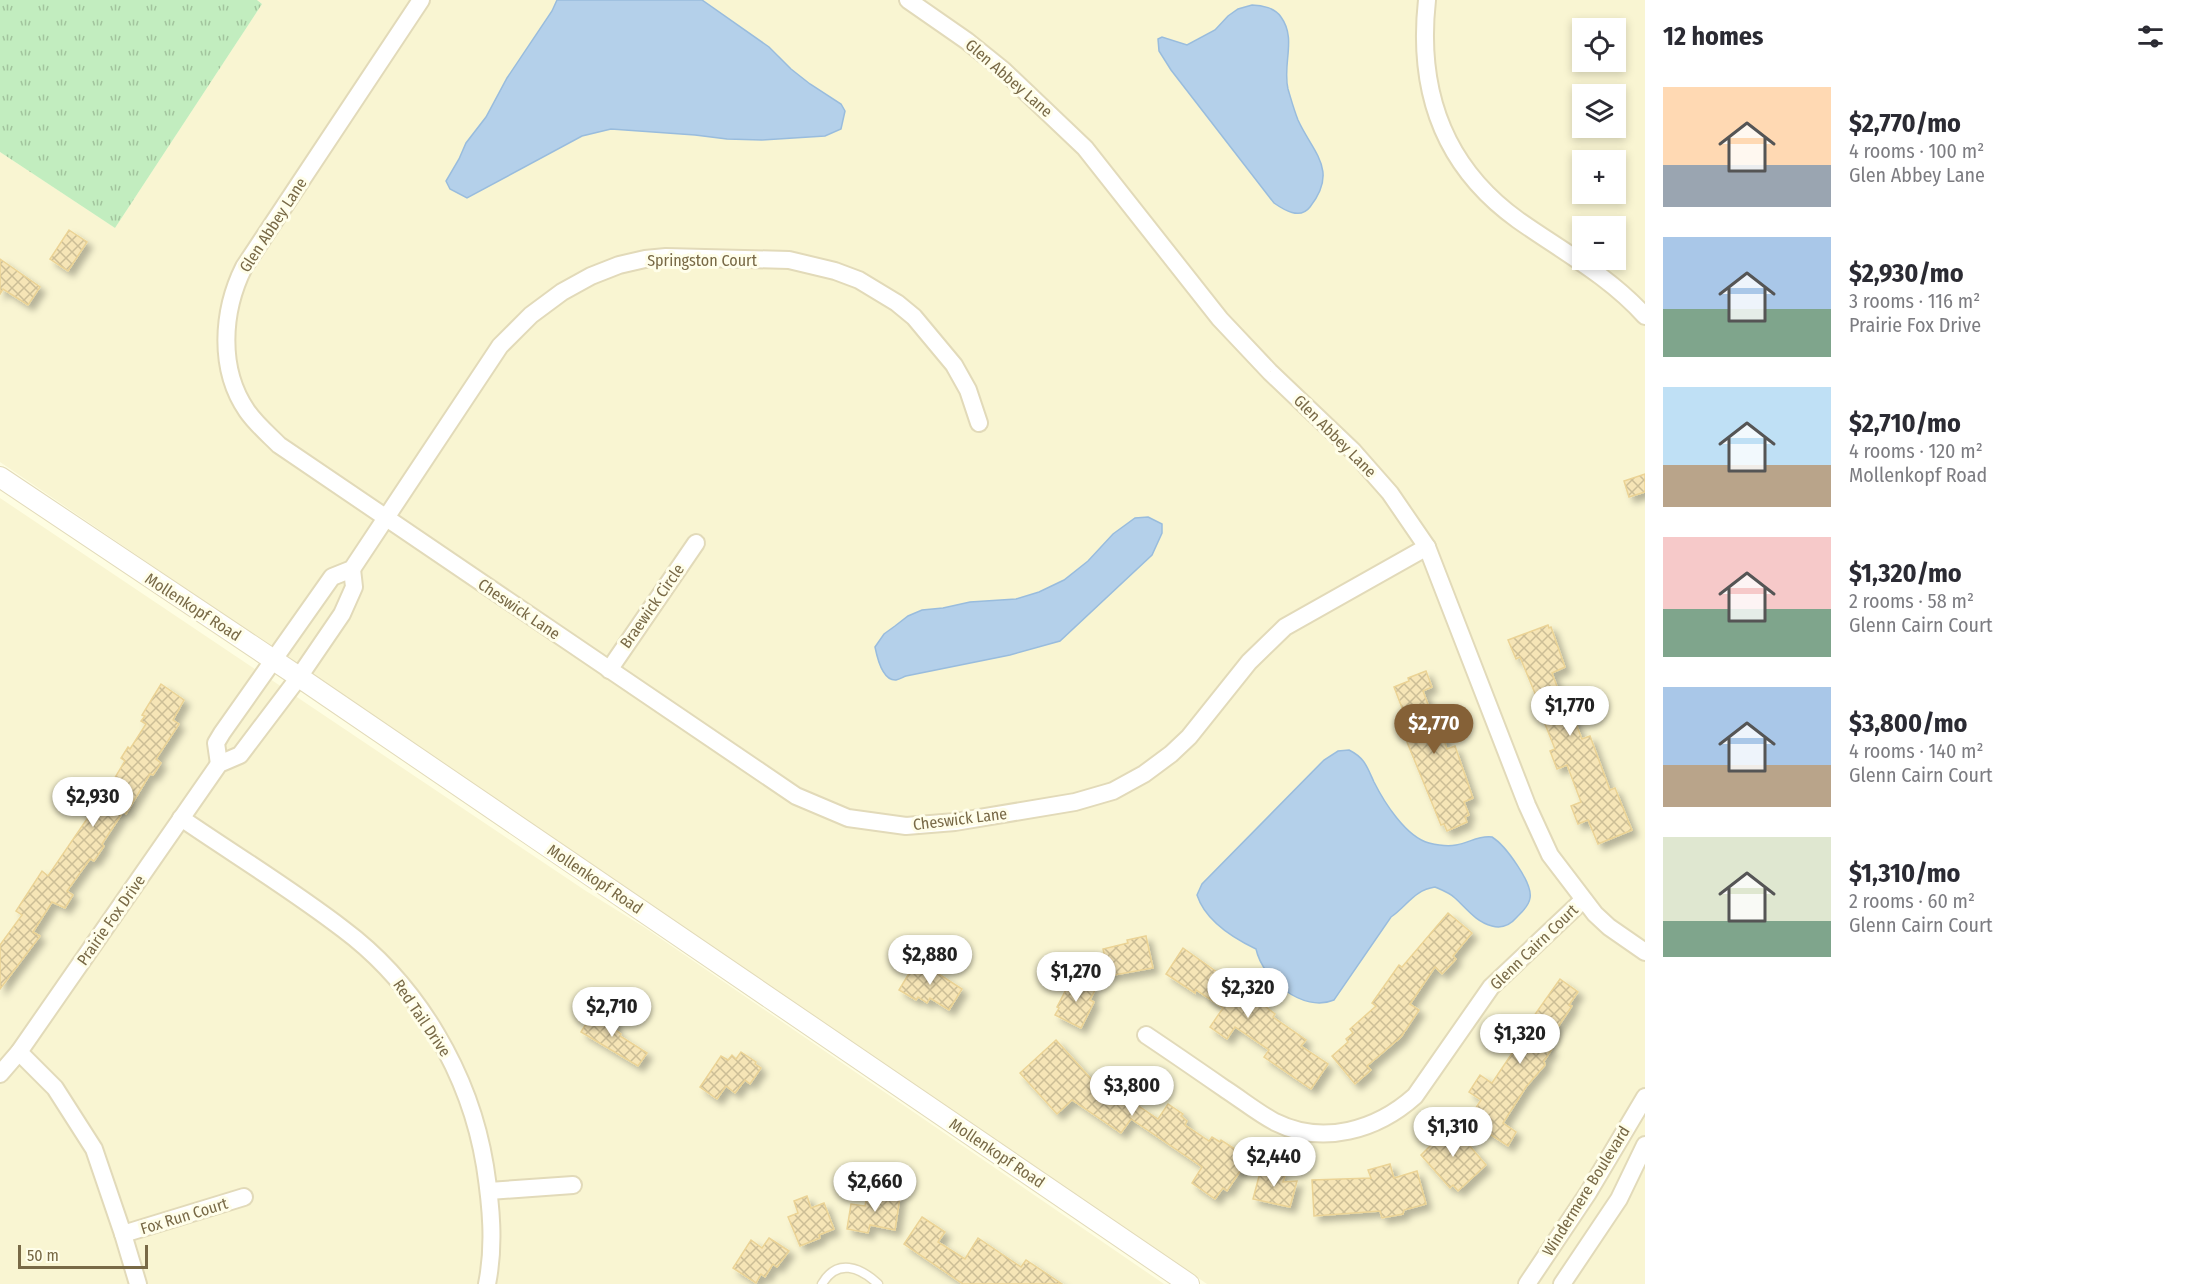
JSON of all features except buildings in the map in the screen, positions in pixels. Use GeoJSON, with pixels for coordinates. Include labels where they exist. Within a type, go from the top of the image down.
{"type":"FeatureCollection","features":[{"type":"Feature","properties":{"kind":"street","name":"Glen Abbey Lane"},"geometry":{"type":"LineString","coordinates":[[385,518],[279,445],[258,424],[246,409],[237,391],[227,352],[226,334],[231,299],[244,267],[421,0]]}},
{"type":"Feature","properties":{"kind":"street","name":"Glen Abbey Lane"},"geometry":{"type":"LineString","coordinates":[[908,0],[1003,70],[1085,148],[1220,319],[1270,372],[1370,468],[1390,493],[1427,547],[1538,830],[1550,855],[1583,900],[1609,927],[1645,952]]}},
{"type":"Feature","properties":{"kind":"street"},"geometry":{"type":"LineString","coordinates":[[1427,0],[1424,33],[1429,81],[1437,116],[1458,161],[1487,195],[1604,278],[1634,303],[1645,316]]}},
{"type":"Feature","properties":{"kind":"street","name":"Springston Court"},"geometry":{"type":"LineString","coordinates":[[273,660],[332,578],[352,568],[500,346],[531,315],[562,292],[591,276],[620,265],[645,259],[789,260],[835,271],[859,280],[897,303],[914,317],[930,336],[954,365],[968,390],[979,423]]}},
{"type":"Feature","properties":{"kind":"street","name":"Mollenkopf Road"},"geometry":{"type":"LineString","coordinates":[[0,477],[299,677],[1189,1284]]}},
{"type":"Feature","properties":{"kind":"street","name":"Cheswick Lane"},"geometry":{"type":"LineString","coordinates":[[385,518],[796,796],[817,807],[848,818],[878,824],[906,826],[955,822],[1075,802],[1113,791],[1144,774],[1189,737],[1249,662],[1286,627],[1427,547]]}},
{"type":"Feature","properties":{"kind":"street","name":"Braewick Circle"},"geometry":{"type":"LineString","coordinates":[[609,670],[696,543]]}},
{"type":"Feature","properties":{"kind":"street","name":"Springston Court"},"geometry":{"type":"LineString","coordinates":[[299,677],[342,614],[354,587],[352,568]]}},
{"type":"Feature","properties":{"kind":"street"},"geometry":{"type":"LineString","coordinates":[[219,764],[216,743],[273,660]]}},
{"type":"Feature","properties":{"kind":"street","name":"Prairie Fox Drive"},"geometry":{"type":"LineString","coordinates":[[0,1074],[19,1052],[219,764],[240,755],[299,677]]}},
{"type":"Feature","properties":{"kind":"street","name":"Red Tail Drive"},"geometry":{"type":"LineString","coordinates":[[181,818],[344,929],[381,962],[408,991],[453,1064],[481,1143],[489,1191],[492,1233],[487,1284]]}},
{"type":"Feature","properties":{"kind":"street","name":"Glenn Cairn Court"},"geometry":{"type":"LineString","coordinates":[[1146,1035],[1275,1121],[1299,1131],[1317,1133],[1352,1131],[1399,1110],[1414,1096],[1491,987],[1583,900]]}},
{"type":"Feature","properties":{"kind":"street"},"geometry":{"type":"LineString","coordinates":[[19,1052],[55,1088],[94,1149],[138,1284]]}},
{"type":"Feature","properties":{"kind":"street","name":"Windermere Boulevard"},"geometry":{"type":"LineString","coordinates":[[1527,1284],[1588,1193],[1645,1097]]}},
{"type":"Feature","properties":{"kind":"street","name":"Windermere Boulevard"},"geometry":{"type":"LineString","coordinates":[[1562,1284],[1619,1199],[1645,1145]]}},
{"type":"Feature","properties":{"kind":"street"},"geometry":{"type":"LineString","coordinates":[[489,1191],[573,1185]]}},
{"type":"Feature","properties":{"kind":"street","name":"Fox Run Court"},"geometry":{"type":"LineString","coordinates":[[123,1234],[244,1197]]}},
{"type":"Feature","properties":{"kind":"lane"},"geometry":{"type":"LineString","coordinates":[[822,1284],[836,1270],[849,1268],[865,1272],[878,1284]]}},
{"type":"Feature","properties":{"kind":"shaded area"},"geometry":{"type":"Polygon","coordinates":[[[257,0],[1645,0],[1645,1284],[1207,1284],[0,462],[0,152],[115,228],[262,4],[257,0]]]}},
{"type":"Feature","properties":{"kind":"shaded area"},"geometry":{"type":"Polygon","coordinates":[[[0,498],[586,891],[644,927],[1164,1284],[0,1284],[0,498]]]}},
{"type":"Feature","properties":{"kind":"green space"},"geometry":{"type":"Polygon","coordinates":[[[0,0],[257,0],[262,4],[115,228],[0,152],[0,0]]]}},
{"type":"Feature","properties":{"kind":"water"},"geometry":{"type":"Polygon","coordinates":[[[557,0],[702,0],[769,47],[810,84],[841,104],[845,111],[841,129],[825,136],[762,140],[611,129],[582,136],[467,198],[450,189],[446,181],[466,143],[486,117],[507,78],[557,0]]]}},
{"type":"Feature","properties":{"kind":"water"},"geometry":{"type":"Polygon","coordinates":[[[1252,5],[1272,9],[1286,25],[1289,43],[1288,89],[1298,120],[1316,152],[1323,172],[1318,194],[1310,207],[1302,213],[1287,211],[1274,203],[1171,70],[1159,51],[1158,39],[1162,37],[1187,45],[1215,30],[1238,9],[1252,5]]]}},
{"type":"Feature","properties":{"kind":"water"},"geometry":{"type":"Polygon","coordinates":[[[1148,517],[1162,524],[1162,533],[1152,555],[1060,641],[1010,655],[896,680],[887,677],[884,673],[875,647],[884,634],[908,616],[922,610],[970,602],[1016,599],[1039,592],[1064,580],[1088,561],[1113,534],[1135,518],[1148,517]]]}},
{"type":"Feature","properties":{"kind":"water"},"geometry":{"type":"Polygon","coordinates":[[[1349,750],[1362,760],[1390,809],[1412,834],[1429,843],[1446,846],[1492,837],[1504,848],[1523,874],[1530,891],[1530,898],[1525,909],[1512,922],[1496,927],[1476,918],[1446,892],[1435,887],[1422,891],[1391,917],[1334,1000],[1322,1003],[1310,1002],[1286,991],[1276,982],[1260,961],[1256,949],[1229,934],[1213,920],[1197,895],[1202,884],[1324,760],[1338,751],[1349,750]]]}},
{"type":"Feature","properties":{"kind":"water"},"geometry":{"type":"Polygon","coordinates":[[[854,1163],[867,1165],[862,1193],[849,1190],[854,1163]]]}}]}
